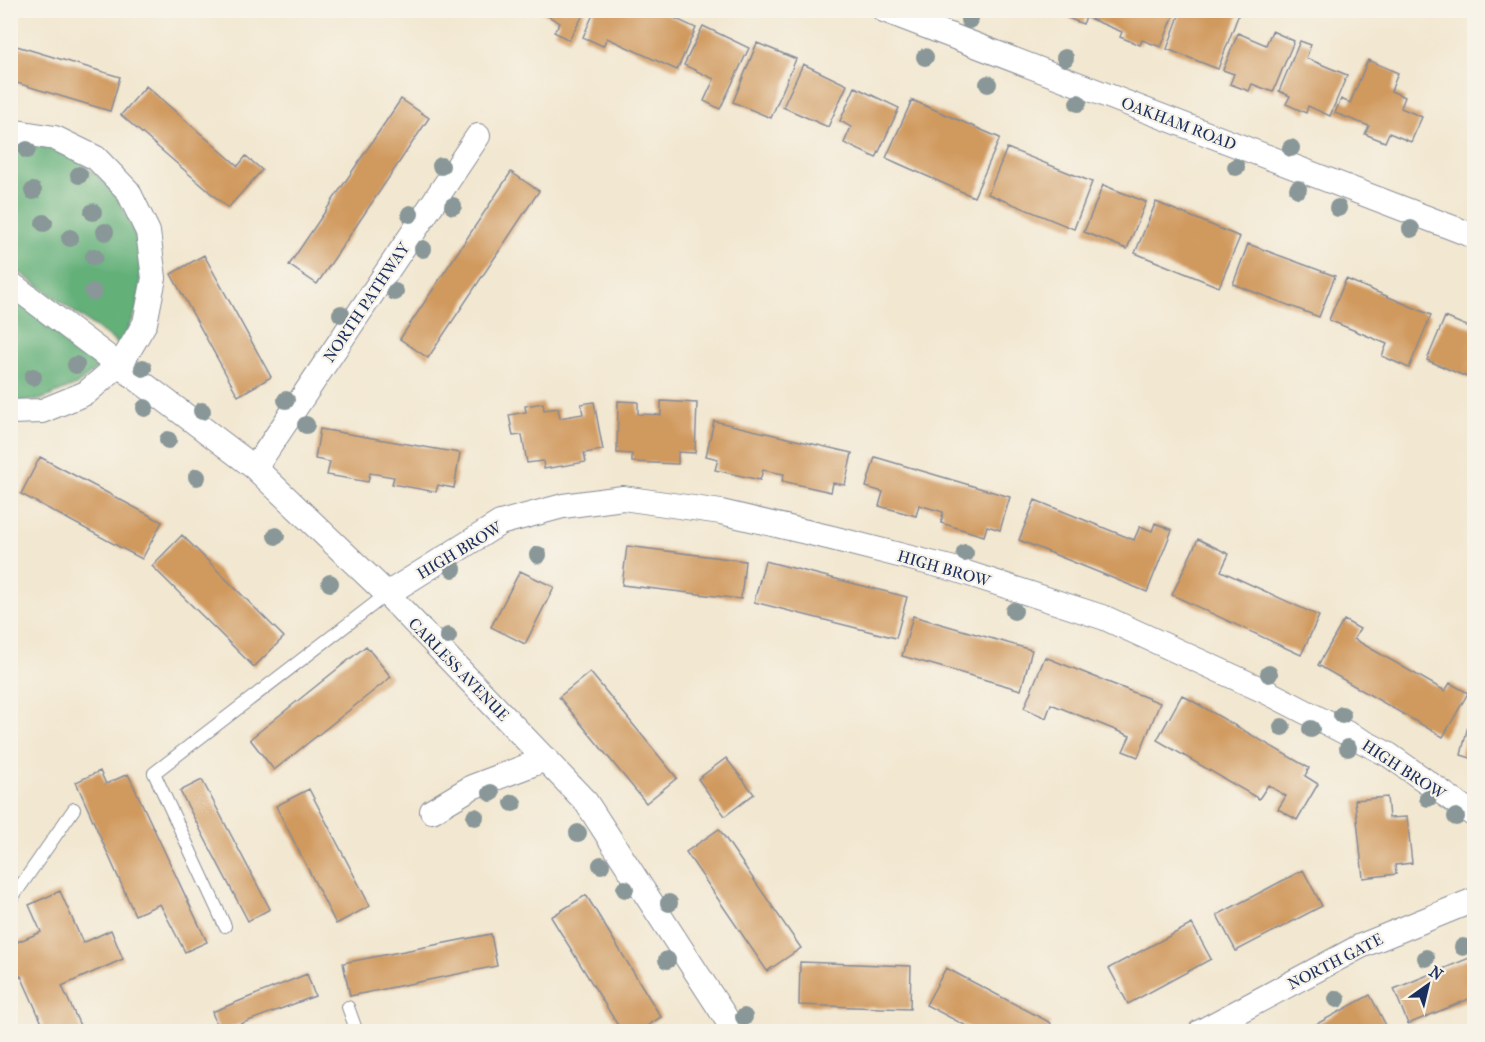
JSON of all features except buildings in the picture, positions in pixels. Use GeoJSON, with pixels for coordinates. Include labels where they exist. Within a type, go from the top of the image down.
{"type":"FeatureCollection","features":[{"type":"Feature","properties":{"kind":"street","name":"OAKHAM ROAD"},"geometry":{"type":"LineString","coordinates":[[884,10],[1474,236]]}},
{"type":"Feature","properties":{"kind":"street"},"geometry":{"type":"LineString","coordinates":[[10,131],[56,138],[96,158],[128,191],[148,232],[154,278],[145,323],[119,365],[86,393],[42,411],[10,412]]}},
{"type":"Feature","properties":{"kind":"street","name":"NORTH PATHWAY"},"geometry":{"type":"LineString","coordinates":[[255,468],[478,136]]}},
{"type":"Feature","properties":{"kind":"street","name":"CARLESS AVENUE"},"geometry":{"type":"LineString","coordinates":[[10,283],[255,468],[387,594],[586,802],[735,1032]]}},
{"type":"Feature","properties":{"kind":"street","name":"HIGH BROW"},"geometry":{"type":"LineString","coordinates":[[387,594],[500,524],[563,506],[623,498],[721,512],[954,569],[1105,618],[1269,693],[1389,755],[1474,815]]}},
{"type":"Feature","properties":{"kind":"street"},"geometry":{"type":"LineString","coordinates":[[432,811],[472,787],[546,759]]}},
{"type":"Feature","properties":{"kind":"street","name":"NORTH GATE"},"geometry":{"type":"LineString","coordinates":[[1200,1032],[1361,946],[1474,900]]}},
{"type":"Feature","properties":{"kind":"lane"},"geometry":{"type":"LineString","coordinates":[[225,926],[154,773],[387,594]]}},
{"type":"Feature","properties":{"kind":"lane"},"geometry":{"type":"LineString","coordinates":[[10,901],[74,809]]}},
{"type":"Feature","properties":{"kind":"lane"},"geometry":{"type":"LineString","coordinates":[[348,1007],[357,1032]]}},
{"type":"Feature","properties":{"kind":"green space"},"geometry":{"type":"Polygon","coordinates":[[[11,143],[51,148],[78,162],[98,176],[114,194],[126,214],[135,235],[140,259],[140,283],[136,313],[120,345],[11,266],[11,143]]]}},
{"type":"Feature","properties":{"kind":"green space"},"geometry":{"type":"Polygon","coordinates":[[[11,291],[106,361],[76,385],[40,400],[11,403],[11,291]]]}}]}
